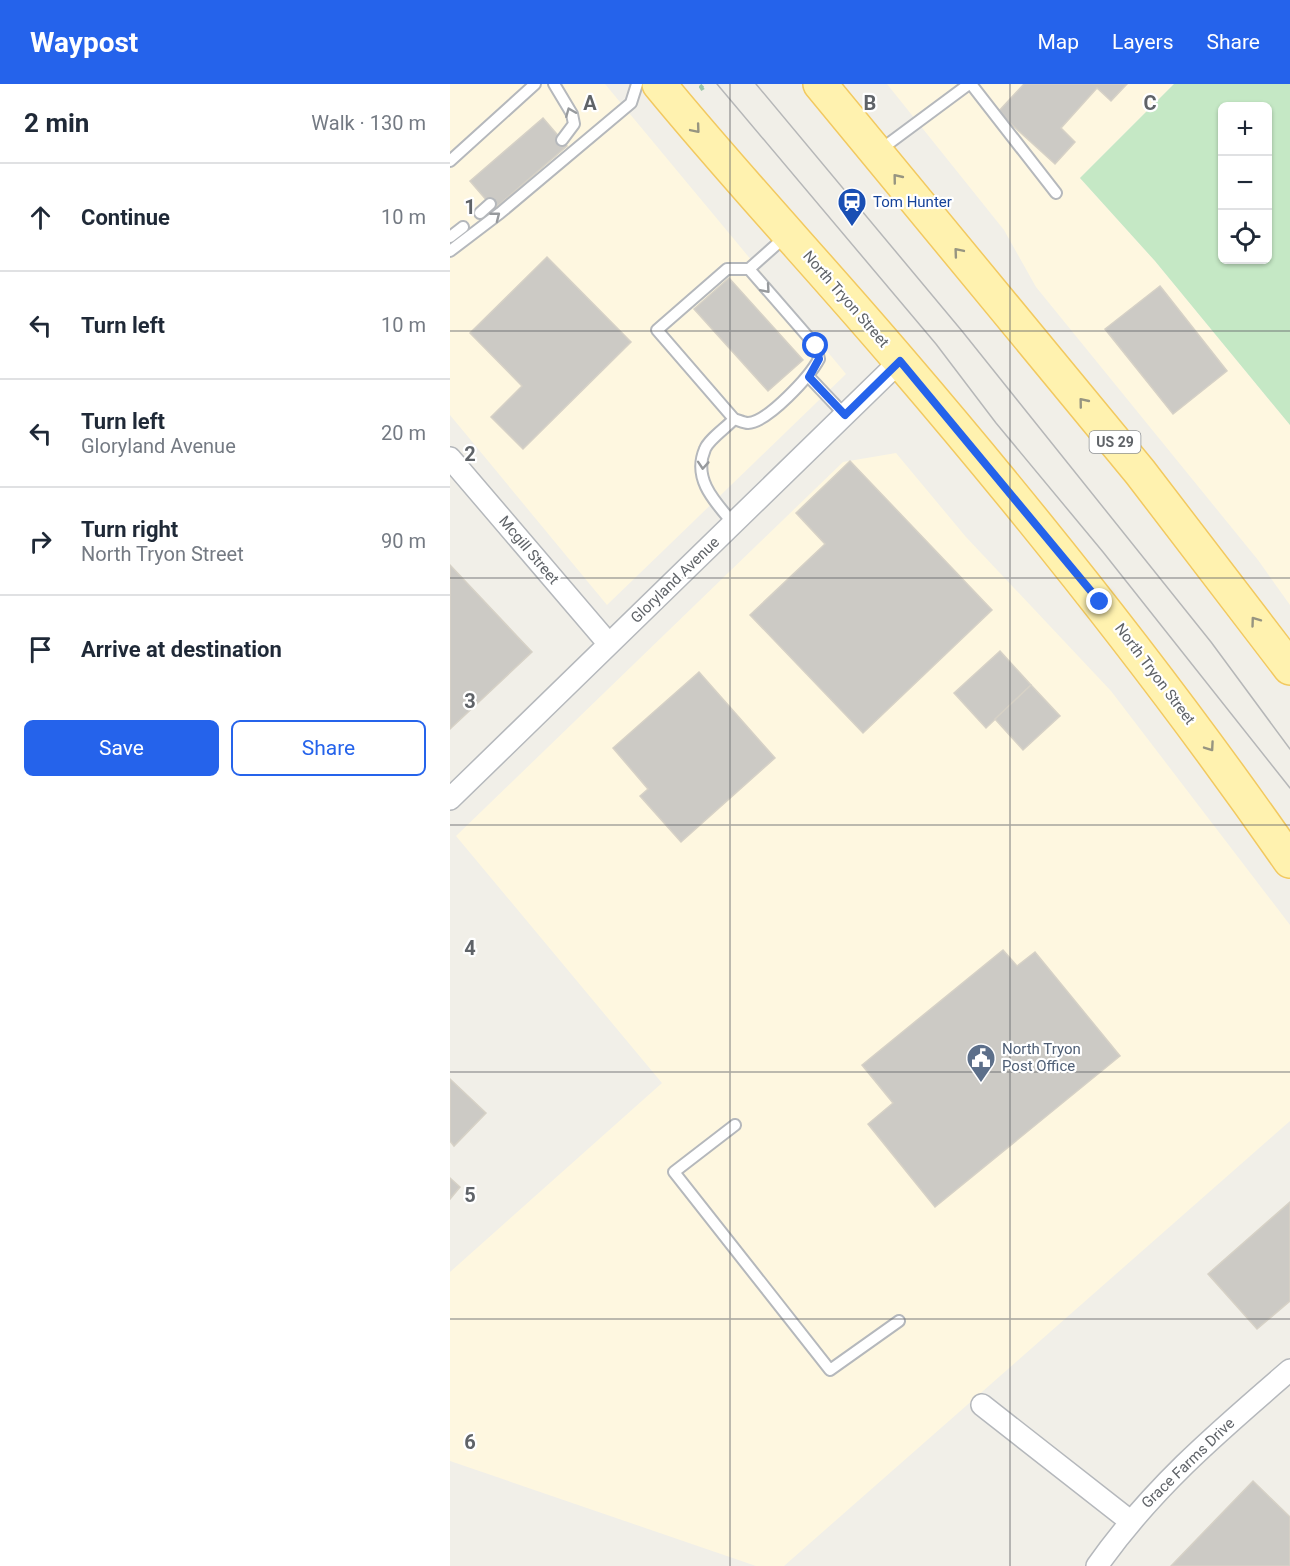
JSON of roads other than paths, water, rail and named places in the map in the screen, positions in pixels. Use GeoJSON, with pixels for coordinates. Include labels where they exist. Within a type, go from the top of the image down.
{"type":"FeatureCollection","features":[{"type":"Feature","properties":{"kind":"main road","name":"North Tryon Street"},"geometry":{"type":"LineString","coordinates":[[659,84],[900,361],[1100,602],[1204,738],[1290,861]]}},
{"type":"Feature","properties":{"kind":"main road","name":"US 29"},"geometry":{"type":"LineString","coordinates":[[820,84],[1140,472],[1288,662]]}},
{"type":"Feature","properties":{"kind":"main road"},"geometry":{"type":"LineString","coordinates":[[839,84],[869,143]]}},
{"type":"Feature","properties":{"kind":"street","name":"Gloryland Avenue"},"geometry":{"type":"LineString","coordinates":[[450,799],[900,361]]}},
{"type":"Feature","properties":{"kind":"street","name":"Mcgill Street"},"geometry":{"type":"LineString","coordinates":[[450,458],[608,643]]}},
{"type":"Feature","properties":{"kind":"street","name":"Grace Farms Drive"},"geometry":{"type":"LineString","coordinates":[[1097,1566],[1130,1521],[1200,1449],[1290,1370]]}},
{"type":"Feature","properties":{"kind":"street"},"geometry":{"type":"LineString","coordinates":[[982,1406],[1130,1521]]}},
{"type":"Feature","properties":{"kind":"lane"},"geometry":{"type":"LineString","coordinates":[[450,161],[535,84]]}},
{"type":"Feature","properties":{"kind":"lane"},"geometry":{"type":"LineString","coordinates":[[554,84],[573,114],[574,124],[561,140]]}},
{"type":"Feature","properties":{"kind":"lane"},"geometry":{"type":"LineString","coordinates":[[450,251],[500,213],[631,103],[637,84]]}},
{"type":"Feature","properties":{"kind":"lane"},"geometry":{"type":"LineString","coordinates":[[869,143],[970,84],[1056,193]]}},
{"type":"Feature","properties":{"kind":"lane"},"geometry":{"type":"LineString","coordinates":[[480,213],[490,204]]}},
{"type":"Feature","properties":{"kind":"lane"},"geometry":{"type":"LineString","coordinates":[[450,237],[463,227]]}},
{"type":"Feature","properties":{"kind":"lane"},"geometry":{"type":"LineString","coordinates":[[749,269],[816,346],[819,359],[809,377],[759,420],[747,423],[734,419],[657,330],[727,269],[749,269],[788,234]]}},
{"type":"Feature","properties":{"kind":"lane"},"geometry":{"type":"LineString","coordinates":[[809,377],[845,415]]}},
{"type":"Feature","properties":{"kind":"lane"},"geometry":{"type":"LineString","coordinates":[[733,523],[707,493],[700,471],[705,448],[734,419]]}},
{"type":"Feature","properties":{"kind":"lane"},"geometry":{"type":"LineString","coordinates":[[735,1125],[674,1172],[830,1370],[899,1321]]}},
{"type":"Feature","properties":{"kind":"tram line"},"geometry":{"type":"LineString","coordinates":[[717,84],[936,344],[996,423],[1103,552],[1290,788]]}},
{"type":"Feature","properties":{"kind":"tram line"},"geometry":{"type":"LineString","coordinates":[[756,84],[962,331],[1211,642],[1290,749]]}},
{"type":"Feature","properties":{"kind":"place","name":"Tom Hunter"},"geometry":{"type":"Point","coordinates":[852,228]}},
{"type":"Feature","properties":{"kind":"place","name":"North Tryon Post Office"},"geometry":{"type":"Point","coordinates":[981,1084]}}]}
